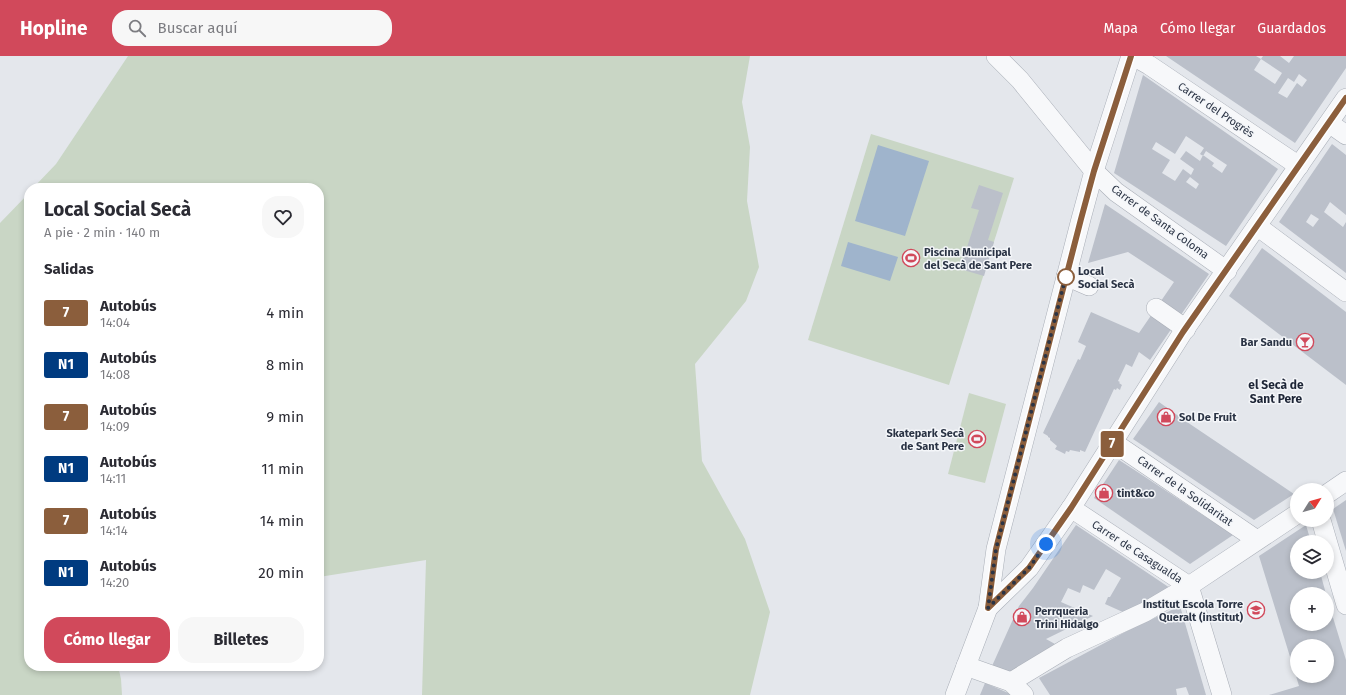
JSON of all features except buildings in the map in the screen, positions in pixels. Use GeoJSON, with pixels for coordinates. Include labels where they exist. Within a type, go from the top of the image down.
{"type":"FeatureCollection","features":[{"type":"Feature","properties":{"kind":"street","name":"Carrer de Santa Coloma"},"geometry":{"type":"LineString","coordinates":[[996,56],[1020,80],[1094,171],[1116,192],[1227,271]]}},
{"type":"Feature","properties":{"kind":"street"},"geometry":{"type":"LineString","coordinates":[[955,695],[988,608],[996,549],[1066,276],[1094,171],[1132,56]]}},
{"type":"Feature","properties":{"kind":"street","name":"Carrer del Progrès"},"geometry":{"type":"LineString","coordinates":[[1132,56],[1153,68],[1299,166]]}},
{"type":"Feature","properties":{"kind":"street"},"geometry":{"type":"LineString","coordinates":[[988,608],[1029,568],[1071,508],[1186,329],[1346,98]]}},
{"type":"Feature","properties":{"kind":"street"},"geometry":{"type":"LineString","coordinates":[[1329,123],[1346,135]]}},
{"type":"Feature","properties":{"kind":"street"},"geometry":{"type":"LineString","coordinates":[[1257,226],[1346,292]]}},
{"type":"Feature","properties":{"kind":"street"},"geometry":{"type":"LineString","coordinates":[[1066,276],[1090,286]]}},
{"type":"Feature","properties":{"kind":"street"},"geometry":{"type":"LineString","coordinates":[[1156,308],[1186,329]]}},
{"type":"Feature","properties":{"kind":"street","name":"Carrer de la Solidaritat"},"geometry":{"type":"LineString","coordinates":[[1113,442],[1257,540]]}},
{"type":"Feature","properties":{"kind":"street"},"geometry":{"type":"LineString","coordinates":[[1334,490],[1346,482]]}},
{"type":"Feature","properties":{"kind":"street","name":"Carrer de Casagualda"},"geometry":{"type":"LineString","coordinates":[[1071,508],[1189,586],[1222,695]]}},
{"type":"Feature","properties":{"kind":"street"},"geometry":{"type":"LineString","coordinates":[[1010,682],[1067,648],[1145,612],[1189,586],[1290,519]]}},
{"type":"Feature","properties":{"kind":"street"},"geometry":{"type":"LineString","coordinates":[[1323,527],[1346,604]]}},
{"type":"Feature","properties":{"kind":"street"},"geometry":{"type":"LineString","coordinates":[[966,666],[1010,682],[1024,695]]}},
{"type":"Feature","properties":{"kind":"green space"},"geometry":{"type":"Polygon","coordinates":[[[128,56],[750,56],[742,102],[750,147],[747,201],[759,267],[746,301],[695,364],[702,461],[745,539],[770,612],[750,695],[422,695],[426,560],[324,576],[324,183],[38,183],[56,164],[128,56]]]}},
{"type":"Feature","properties":{"kind":"green space","name":"Piscina Municipal del Secà de Sant Pere"},"geometry":{"type":"Polygon","coordinates":[[[871,134],[1014,178],[949,385],[808,340],[871,134]]]}},
{"type":"Feature","properties":{"kind":"green space"},"geometry":{"type":"Polygon","coordinates":[[[24,198],[24,671],[119,671],[122,695],[0,695],[0,223],[24,198]]]}},
{"type":"Feature","properties":{"kind":"green space","name":"Skatepark Secà de Sant Pere"},"geometry":{"type":"Polygon","coordinates":[[[969,393],[1006,404],[985,483],[948,474],[969,393]]]}},
{"type":"Feature","properties":{"kind":"water"},"geometry":{"type":"Polygon","coordinates":[[[878,145],[929,161],[905,236],[855,221],[878,145]]]}},
{"type":"Feature","properties":{"kind":"water"},"geometry":{"type":"Polygon","coordinates":[[[848,242],[898,257],[890,281],[841,266],[848,242]]]}},
{"type":"Feature","properties":{"kind":"bus line","name":"7"},"geometry":{"type":"LineString","coordinates":[[1131,56],[1094,171],[1081,219],[996,549],[988,608],[1029,568],[1071,508],[1183,332],[1227,271],[1346,98]]}},
{"type":"Feature","properties":{"kind":"place","name":"Piscina Municipal del Secà de Sant Pere"},"geometry":{"type":"Point","coordinates":[911,258]}},
{"type":"Feature","properties":{"kind":"place","name":"Local Social Secà"},"geometry":{"type":"Point","coordinates":[1066,277]}},
{"type":"Feature","properties":{"kind":"place","name":"Bar Sandu"},"geometry":{"type":"Point","coordinates":[1305,342]}},
{"type":"Feature","properties":{"kind":"place","name":"Sol De Fruit"},"geometry":{"type":"Point","coordinates":[1166,417]}},
{"type":"Feature","properties":{"kind":"place","name":"Skatepark Secà de Sant Pere"},"geometry":{"type":"Point","coordinates":[977,439]}},
{"type":"Feature","properties":{"kind":"place","name":"tint&co"},"geometry":{"type":"Point","coordinates":[1104,493]}},
{"type":"Feature","properties":{"kind":"place","name":"Institut Escola Torre Queralt (institut)"},"geometry":{"type":"Point","coordinates":[1256,610]}},
{"type":"Feature","properties":{"kind":"place","name":"Perrqueria Trini Hidalgo"},"geometry":{"type":"Point","coordinates":[1022,617]}},
{"type":"Feature","properties":{"kind":"district","name":"el Secà de Sant Pere"},"geometry":{"type":"Point","coordinates":[1276,392]}},
{"type":"Feature","properties":{"kind":"route"},"geometry":{"type":"LineString","coordinates":[[1046,544],[1029,568],[988,608],[996,549],[1066,277]]}}]}
